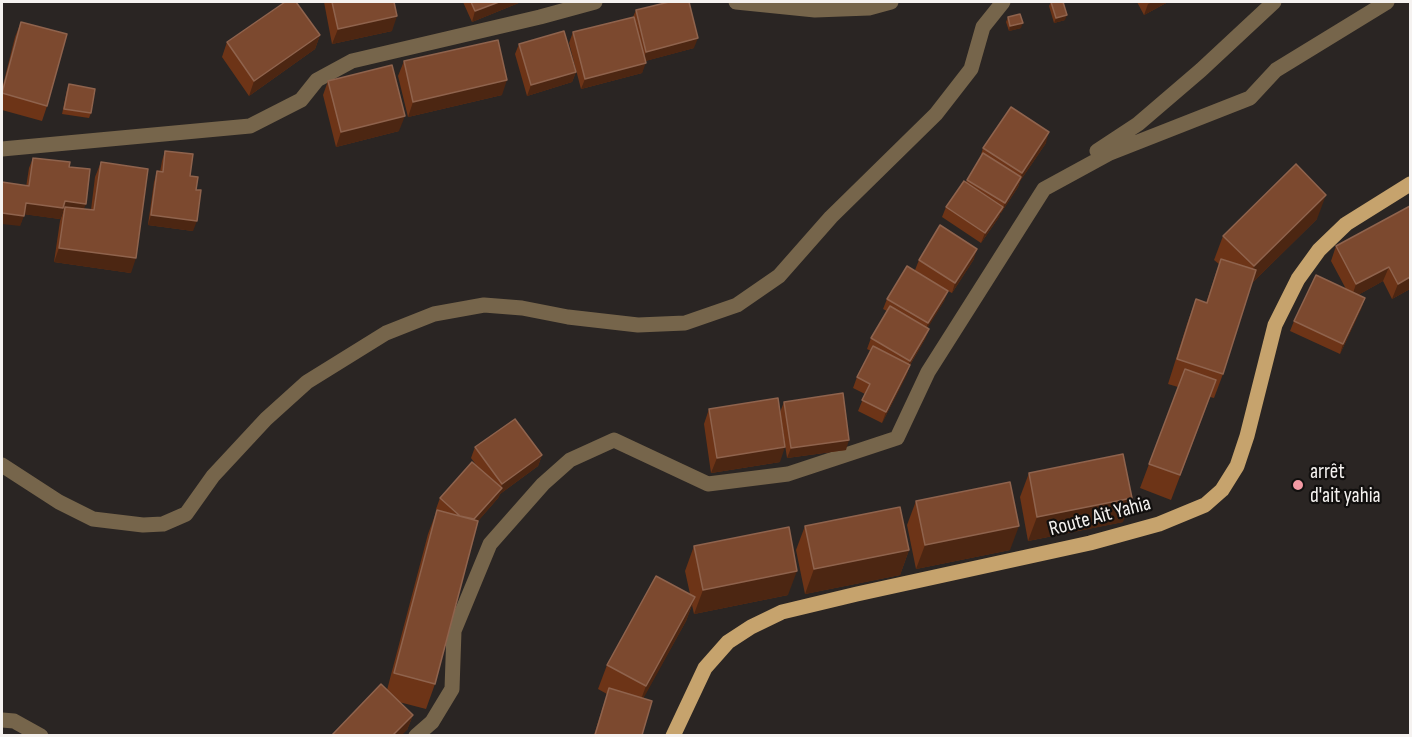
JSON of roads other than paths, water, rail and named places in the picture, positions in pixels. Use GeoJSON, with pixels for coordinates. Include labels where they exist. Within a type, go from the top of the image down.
{"type":"FeatureCollection","features":[{"type":"Feature","properties":{"kind":"main road","name":"Route Ait Yahia"},"geometry":{"type":"LineString","coordinates":[[673,735],[705,668],[728,642],[782,612],[1090,543],[1159,524],[1204,505],[1222,490],[1237,466],[1247,436],[1275,325],[1298,279],[1319,250],[1346,224],[1410,184]]}},
{"type":"Feature","properties":{"kind":"street"},"geometry":{"type":"LineString","coordinates":[[2,149],[250,126],[301,100],[317,80],[352,61],[595,2]]}},
{"type":"Feature","properties":{"kind":"street"},"geometry":{"type":"LineString","coordinates":[[736,2],[815,10],[869,8],[891,2]]}},
{"type":"Feature","properties":{"kind":"street"},"geometry":{"type":"LineString","coordinates":[[2,465],[59,502],[93,519],[143,525],[163,524],[186,514],[213,476],[266,419],[307,382],[386,333],[434,314],[484,304],[638,325],[686,323],[737,305],[779,276],[831,217],[936,114],[971,69],[983,27],[1003,2]]}},
{"type":"Feature","properties":{"kind":"street"},"geometry":{"type":"LineString","coordinates":[[1067,176],[1097,151],[1138,124],[1201,70],[1274,2]]}},
{"type":"Feature","properties":{"kind":"street"},"geometry":{"type":"LineString","coordinates":[[416,735],[432,722],[452,688],[454,631],[490,544],[543,484],[570,460],[614,440],[708,483],[788,474],[897,438],[928,372],[1044,189],[1110,153],[1250,98],[1276,70],[1387,2]]}},
{"type":"Feature","properties":{"kind":"street"},"geometry":{"type":"LineString","coordinates":[[2,720],[14,721],[41,735]]}},
{"type":"Feature","properties":{"kind":"place","name":"arrêt d'ait yahia"},"geometry":{"type":"Point","coordinates":[1298,485]}}]}
